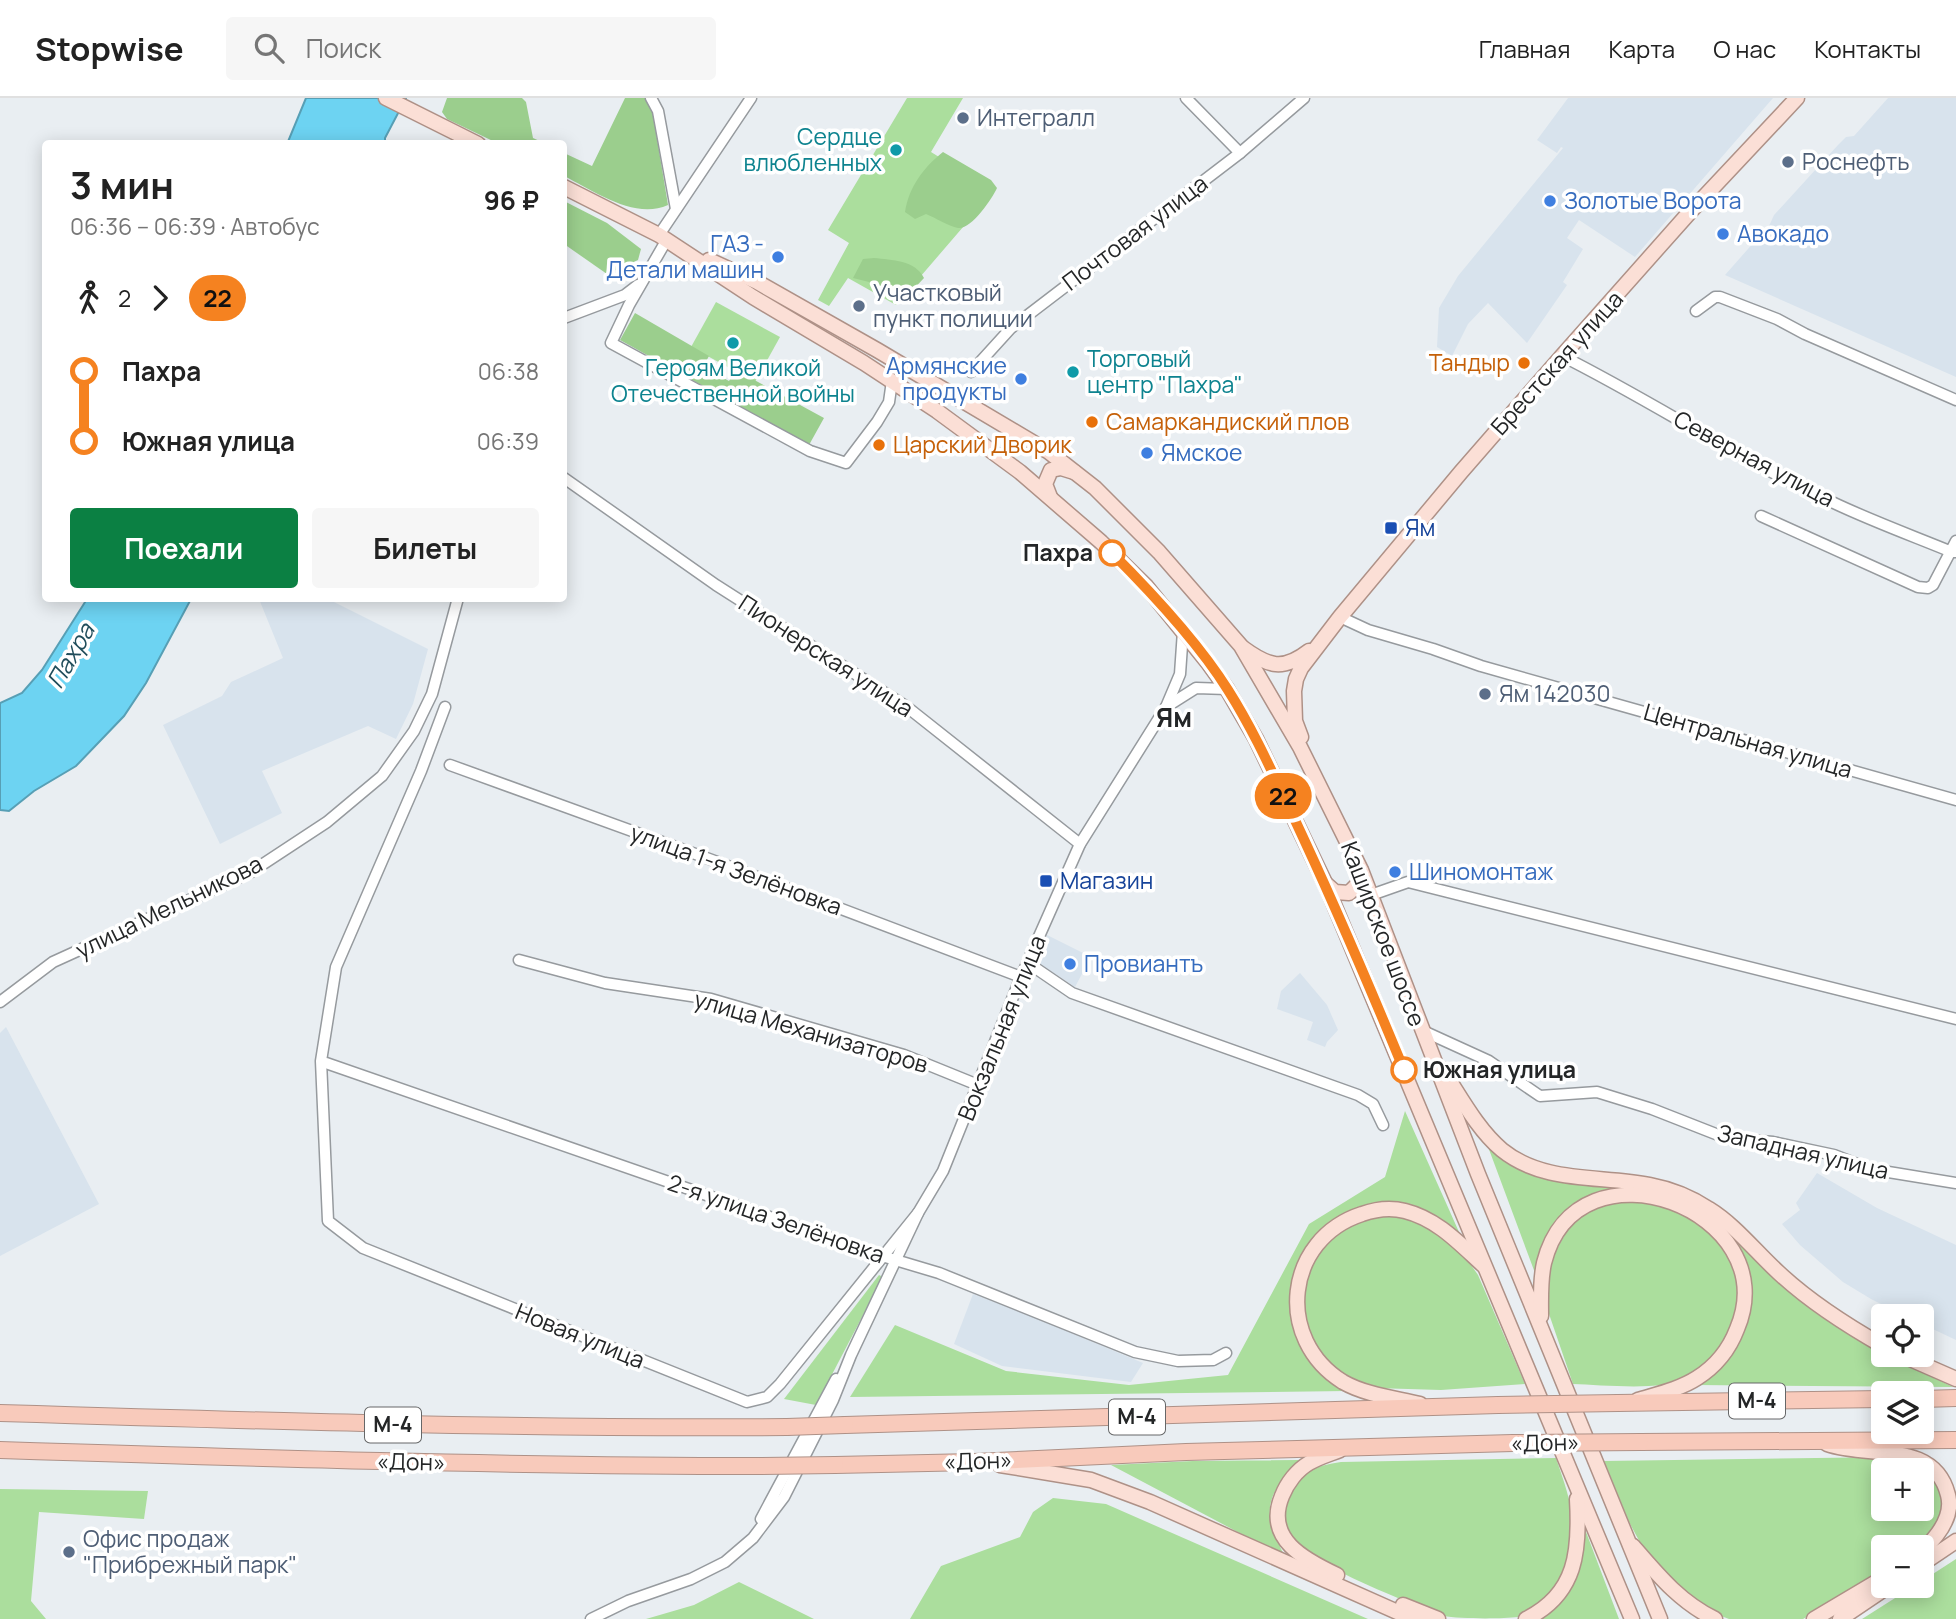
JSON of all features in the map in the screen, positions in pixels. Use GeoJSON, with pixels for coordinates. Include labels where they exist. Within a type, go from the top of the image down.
{"type":"FeatureCollection","features":[{"type":"Feature","properties":{"kind":"highway"},"geometry":{"type":"LineString","coordinates":[[1934,1399],[1956,1398]]}},
{"type":"Feature","properties":{"kind":"highway","name":"«Дон»"},"geometry":{"type":"LineString","coordinates":[[0,1413],[459,1426],[787,1427],[1429,1405],[1871,1399]]}},
{"type":"Feature","properties":{"kind":"highway","name":"«Дон»"},"geometry":{"type":"LineString","coordinates":[[0,1450],[282,1460],[760,1466],[974,1462],[1173,1452],[1513,1443],[1956,1440]]}},
{"type":"Feature","properties":{"kind":"main road"},"geometry":{"type":"LineString","coordinates":[[386,98],[470,140]]}},
{"type":"Feature","properties":{"kind":"main road","name":"Брестская улица"},"geometry":{"type":"LineString","coordinates":[[1311,768],[1295,721],[1294,691],[1301,668],[1461,472],[1689,213],[1797,98]]}},
{"type":"Feature","properties":{"kind":"main road","name":"Каширское шоссе"},"geometry":{"type":"LineString","coordinates":[[567,189],[662,238],[757,282],[1024,436],[1075,472],[1159,552],[1241,646],[1311,768],[1361,870],[1427,1046],[1660,1619]]}},
{"type":"Feature","properties":{"kind":"main road","name":"Каширское шоссе"},"geometry":{"type":"LineString","coordinates":[[662,238],[892,381],[1020,472],[1101,542],[1146,586],[1227,689],[1256,739],[1325,883],[1632,1619]]}},
{"type":"Feature","properties":{"kind":"main road"},"geometry":{"type":"LineString","coordinates":[[1050,497],[1045,484],[1051,470],[1060,468],[1075,472]]}},
{"type":"Feature","properties":{"kind":"main road","name":"Брестская улица"},"geometry":{"type":"LineString","coordinates":[[1241,646],[1269,664],[1282,665],[1298,659],[1326,636]]}},
{"type":"Feature","properties":{"kind":"main road"},"geometry":{"type":"LineString","coordinates":[[1325,883],[1335,892],[1349,892],[1358,884],[1361,870]]}},
{"type":"Feature","properties":{"kind":"main road"},"geometry":{"type":"LineString","coordinates":[[1427,1046],[1477,1122],[1504,1152],[1557,1174],[1648,1184],[1696,1201],[1725,1221],[1802,1293],[1871,1338]]}},
{"type":"Feature","properties":{"kind":"main road"},"geometry":{"type":"LineString","coordinates":[[1541,1325],[1541,1283],[1551,1244],[1570,1218],[1589,1203],[1624,1194],[1650,1196],[1690,1212],[1713,1226],[1737,1256],[1743,1277],[1743,1313],[1732,1343],[1724,1355],[1697,1378],[1681,1386],[1624,1403]]}},
{"type":"Feature","properties":{"kind":"main road"},"geometry":{"type":"LineString","coordinates":[[1429,1405],[1353,1387],[1334,1375],[1317,1359],[1307,1343],[1297,1311],[1298,1288],[1305,1264],[1318,1243],[1341,1223],[1367,1212],[1391,1209],[1418,1215],[1446,1231],[1487,1269]]}},
{"type":"Feature","properties":{"kind":"main road"},"geometry":{"type":"LineString","coordinates":[[1929,1367],[1956,1379]]}},
{"type":"Feature","properties":{"kind":"main road"},"geometry":{"type":"LineString","coordinates":[[1819,1441],[1858,1451],[1913,1456],[1927,1463],[1935,1470],[1946,1488],[1949,1509],[1940,1531],[1934,1538]]}},
{"type":"Feature","properties":{"kind":"main road"},"geometry":{"type":"LineString","coordinates":[[1345,1447],[1308,1463],[1286,1486],[1279,1502],[1278,1518],[1288,1544],[1309,1562],[1438,1619]]}},
{"type":"Feature","properties":{"kind":"main road"},"geometry":{"type":"LineString","coordinates":[[974,1462],[1091,1480],[1150,1502],[1413,1619]]}},
{"type":"Feature","properties":{"kind":"main road"},"geometry":{"type":"LineString","coordinates":[[1526,1619],[1549,1605],[1561,1593],[1570,1574],[1578,1545],[1577,1487]]}},
{"type":"Feature","properties":{"kind":"main road"},"geometry":{"type":"LineString","coordinates":[[1624,1536],[1671,1590],[1715,1619]]}},
{"type":"Feature","properties":{"kind":"main road"},"geometry":{"type":"LineString","coordinates":[[1934,1556],[1956,1541]]}},
{"type":"Feature","properties":{"kind":"main road"},"geometry":{"type":"LineString","coordinates":[[1814,1619],[1871,1585]]}},
{"type":"Feature","properties":{"kind":"main road"},"geometry":{"type":"LineString","coordinates":[[1840,1619],[1871,1598]]}},
{"type":"Feature","properties":{"kind":"street"},"geometry":{"type":"LineString","coordinates":[[651,98],[658,111],[676,209]]}},
{"type":"Feature","properties":{"kind":"street"},"geometry":{"type":"LineString","coordinates":[[751,98],[676,209],[643,282],[611,343],[810,451],[846,464],[889,402],[892,381]]}},
{"type":"Feature","properties":{"kind":"street"},"geometry":{"type":"LineString","coordinates":[[1186,98],[1240,153]]}},
{"type":"Feature","properties":{"kind":"street","name":"Почтовая улица"},"geometry":{"type":"LineString","coordinates":[[971,372],[1010,328],[1240,153],[1304,98]]}},
{"type":"Feature","properties":{"kind":"street"},"geometry":{"type":"LineString","coordinates":[[567,317],[625,295],[643,282]]}},
{"type":"Feature","properties":{"kind":"street"},"geometry":{"type":"LineString","coordinates":[[1696,312],[1715,297],[1720,297],[1776,318],[1805,334],[1956,400]]}},
{"type":"Feature","properties":{"kind":"street","name":"Северная улица"},"geometry":{"type":"LineString","coordinates":[[1562,356],[1833,503],[1953,550]]}},
{"type":"Feature","properties":{"kind":"street","name":"Пионерская улица"},"geometry":{"type":"LineString","coordinates":[[567,480],[716,585],[907,707],[1080,844]]}},
{"type":"Feature","properties":{"kind":"street"},"geometry":{"type":"LineString","coordinates":[[1761,516],[1918,587],[1933,585],[1953,550]]}},
{"type":"Feature","properties":{"kind":"street","name":"улица Мельникова"},"geometry":{"type":"LineString","coordinates":[[0,1002],[53,962],[251,872],[327,822],[383,776],[414,731],[432,694],[457,602]]}},
{"type":"Feature","properties":{"kind":"street","name":"Центральная улица"},"geometry":{"type":"LineString","coordinates":[[1340,617],[1368,631],[1433,649],[1473,664],[1956,800]]}},
{"type":"Feature","properties":{"kind":"street","name":"Вокзальная улица"},"geometry":{"type":"LineString","coordinates":[[591,1619],[628,1601],[708,1572],[740,1550],[767,1509],[819,1407],[851,1355],[918,1213],[943,1171],[1021,977],[1080,844],[1166,707],[1180,674],[1183,631]]}},
{"type":"Feature","properties":{"kind":"street","name":"Вокзальная улица"},"geometry":{"type":"LineString","coordinates":[[1166,707],[1196,688],[1227,689]]}},
{"type":"Feature","properties":{"kind":"street","name":"Новая улица"},"geometry":{"type":"LineString","coordinates":[[444,707],[421,771],[336,967],[323,1062],[328,1221],[355,1244],[740,1399],[757,1401],[768,1397],[774,1391],[918,1213]]}},
{"type":"Feature","properties":{"kind":"street","name":"улица 1-я Зелёновка"},"geometry":{"type":"LineString","coordinates":[[450,765],[712,860],[1021,977]]}},
{"type":"Feature","properties":{"kind":"street"},"geometry":{"type":"LineString","coordinates":[[1371,895],[1408,882],[1956,1019]]}},
{"type":"Feature","properties":{"kind":"street","name":"улица Механизаторов"},"geometry":{"type":"LineString","coordinates":[[519,960],[605,984],[711,999],[904,1055],[978,1085]]}},
{"type":"Feature","properties":{"kind":"street"},"geometry":{"type":"LineString","coordinates":[[1028,962],[1072,993],[1358,1095],[1373,1104],[1383,1125]]}},
{"type":"Feature","properties":{"kind":"street","name":"Западная улица"},"geometry":{"type":"LineString","coordinates":[[1421,1030],[1489,1061],[1540,1096],[1597,1092],[1653,1109],[1726,1138],[1773,1142],[1834,1155],[1870,1169],[1956,1183]]}},
{"type":"Feature","properties":{"kind":"street","name":"2-я улица Зелёновка"},"geometry":{"type":"LineString","coordinates":[[323,1062],[882,1256],[939,1273],[1135,1352],[1178,1361],[1213,1360],[1226,1353]]}},
{"type":"Feature","properties":{"kind":"shaded area"},"geometry":{"type":"Polygon","coordinates":[[[1568,98],[1773,98],[1635,257],[1579,220],[1567,238],[1583,249],[1563,282],[1567,285],[1527,343],[1488,303],[1468,324],[1452,356],[1437,347],[1439,308],[1458,276],[1563,148],[1557,153],[1537,140],[1568,98]]]}},
{"type":"Feature","properties":{"kind":"shaded area"},"geometry":{"type":"Polygon","coordinates":[[[1888,98],[1956,98],[1956,377],[1725,275],[1770,224],[1774,215],[1838,145],[1846,137],[1854,136],[1888,98]]]}},
{"type":"Feature","properties":{"kind":"shaded area"},"geometry":{"type":"Polygon","coordinates":[[[260,602],[334,602],[428,649],[413,704],[396,739],[368,726],[262,771],[282,813],[220,844],[163,725],[222,696],[231,682],[283,658],[260,602]]]}},
{"type":"Feature","properties":{"kind":"shaded area"},"geometry":{"type":"Polygon","coordinates":[[[1047,935],[1091,957],[1075,987],[1036,961],[1047,935]]]}},
{"type":"Feature","properties":{"kind":"shaded area"},"geometry":{"type":"Polygon","coordinates":[[[1300,973],[1327,1005],[1338,1030],[1325,1047],[1307,1040],[1313,1022],[1277,1009],[1281,991],[1300,973]]]}},
{"type":"Feature","properties":{"kind":"shaded area"},"geometry":{"type":"Polygon","coordinates":[[[6,1027],[99,1204],[0,1256],[0,1033],[6,1027]]]}},
{"type":"Feature","properties":{"kind":"shaded area"},"geometry":{"type":"Polygon","coordinates":[[[1817,1173],[1877,1208],[1956,1245],[1956,1340],[1934,1330],[1934,1304],[1881,1304],[1843,1282],[1800,1245],[1782,1224],[1800,1210],[1796,1203],[1817,1173]]]}},
{"type":"Feature","properties":{"kind":"shaded area"},"geometry":{"type":"Polygon","coordinates":[[[973,1294],[1143,1363],[1131,1382],[1002,1366],[954,1344],[973,1294]]]}},
{"type":"Feature","properties":{"kind":"green space"},"geometry":{"type":"Polygon","coordinates":[[[447,98],[522,98],[526,102],[533,138],[537,140],[491,140],[447,119],[442,112],[447,98]]]}},
{"type":"Feature","properties":{"kind":"green space"},"geometry":{"type":"Polygon","coordinates":[[[625,98],[646,98],[652,108],[668,205],[655,209],[628,206],[601,196],[567,178],[567,154],[592,166],[625,98]]]}},
{"type":"Feature","properties":{"kind":"green space"},"geometry":{"type":"Polygon","coordinates":[[[907,98],[963,98],[931,152],[994,191],[896,305],[848,278],[829,306],[818,300],[849,243],[828,230],[907,98]]]}},
{"type":"Feature","properties":{"kind":"green space"},"geometry":{"type":"Polygon","coordinates":[[[943,152],[991,180],[997,188],[981,213],[963,227],[954,227],[926,214],[915,219],[905,212],[918,179],[943,152]]]}},
{"type":"Feature","properties":{"kind":"green space"},"geometry":{"type":"Polygon","coordinates":[[[567,203],[607,223],[641,249],[638,260],[607,274],[567,246],[567,203]]]}},
{"type":"Feature","properties":{"kind":"green space"},"geometry":{"type":"Polygon","coordinates":[[[874,258],[909,264],[924,278],[909,294],[891,286],[884,289],[853,278],[863,259],[874,258]]]}},
{"type":"Feature","properties":{"kind":"green space"},"geometry":{"type":"Polygon","coordinates":[[[716,302],[780,337],[755,382],[691,347],[716,302]]]}},
{"type":"Feature","properties":{"kind":"green space"},"geometry":{"type":"Polygon","coordinates":[[[635,313],[709,356],[703,367],[729,381],[736,370],[824,418],[809,445],[620,340],[635,313]]]}},
{"type":"Feature","properties":{"kind":"green space"},"geometry":{"type":"Polygon","coordinates":[[[1405,1111],[1459,1232],[1428,1215],[1356,1209],[1332,1222],[1312,1241],[1291,1291],[1295,1328],[1347,1391],[850,1397],[895,1325],[1006,1371],[1129,1385],[1228,1375],[1309,1224],[1385,1177],[1405,1111]]]}},
{"type":"Feature","properties":{"kind":"green space"},"geometry":{"type":"Polygon","coordinates":[[[1484,1136],[1501,1155],[1619,1187],[1586,1200],[1564,1217],[1549,1241],[1535,1273],[1484,1136]]]}},
{"type":"Feature","properties":{"kind":"green space"},"geometry":{"type":"Polygon","coordinates":[[[1609,1201],[1655,1204],[1687,1214],[1710,1231],[1733,1265],[1738,1281],[1738,1296],[1727,1338],[1710,1362],[1686,1379],[1647,1386],[1573,1384],[1548,1311],[1545,1295],[1548,1265],[1572,1222],[1609,1201]]]}},
{"type":"Feature","properties":{"kind":"green space"},"geometry":{"type":"Polygon","coordinates":[[[1387,1212],[1415,1219],[1462,1252],[1478,1275],[1525,1384],[1441,1390],[1375,1388],[1348,1379],[1327,1362],[1309,1337],[1301,1296],[1314,1255],[1347,1225],[1387,1212]]]}},
{"type":"Feature","properties":{"kind":"green space"},"geometry":{"type":"Polygon","coordinates":[[[1728,1231],[1871,1343],[1871,1367],[1912,1367],[1953,1387],[1934,1387],[1934,1381],[1871,1381],[1871,1386],[1696,1385],[1734,1344],[1748,1318],[1750,1292],[1740,1254],[1728,1231]]]}},
{"type":"Feature","properties":{"kind":"green space"},"geometry":{"type":"Polygon","coordinates":[[[879,1275],[883,1277],[816,1405],[784,1399],[879,1275]]]}},
{"type":"Feature","properties":{"kind":"green space"},"geometry":{"type":"Polygon","coordinates":[[[1892,1457],[1895,1458],[1871,1458],[1871,1521],[1934,1521],[1934,1480],[1945,1498],[1940,1521],[1928,1535],[1871,1535],[1871,1579],[1803,1619],[1729,1619],[1716,1614],[1683,1593],[1642,1546],[1604,1461],[1892,1457]]]}},
{"type":"Feature","properties":{"kind":"green space"},"geometry":{"type":"Polygon","coordinates":[[[1556,1458],[1571,1510],[1574,1531],[1571,1554],[1562,1576],[1548,1597],[1518,1617],[1443,1616],[1383,1592],[1314,1558],[1287,1534],[1284,1525],[1284,1507],[1290,1489],[1308,1471],[1323,1466],[1341,1462],[1556,1458]]]}},
{"type":"Feature","properties":{"kind":"green space"},"geometry":{"type":"Polygon","coordinates":[[[1299,1460],[1279,1485],[1270,1506],[1273,1528],[1285,1557],[1111,1465],[1193,1461],[1299,1460]]]}},
{"type":"Feature","properties":{"kind":"green space"},"geometry":{"type":"Polygon","coordinates":[[[0,1489],[148,1491],[144,1519],[39,1512],[31,1601],[46,1619],[0,1619],[0,1489]]]}},
{"type":"Feature","properties":{"kind":"green space"},"geometry":{"type":"Polygon","coordinates":[[[1053,1498],[1106,1504],[1368,1619],[910,1619],[941,1566],[1020,1537],[1033,1512],[1053,1498]]]}},
{"type":"Feature","properties":{"kind":"green space"},"geometry":{"type":"Polygon","coordinates":[[[1583,1524],[1619,1619],[1540,1619],[1562,1598],[1575,1577],[1581,1554],[1583,1524]]]}},
{"type":"Feature","properties":{"kind":"green space"},"geometry":{"type":"Polygon","coordinates":[[[1956,1559],[1956,1619],[1862,1619],[1895,1598],[1934,1598],[1934,1573],[1956,1559]]]}},
{"type":"Feature","properties":{"kind":"green space"},"geometry":{"type":"Polygon","coordinates":[[[739,1582],[814,1619],[646,1619],[694,1605],[739,1582]]]}},
{"type":"Feature","properties":{"kind":"water"},"geometry":{"type":"Polygon","coordinates":[[[306,98],[406,98],[385,140],[289,140],[306,98]]]}},
{"type":"Feature","properties":{"kind":"water"},"geometry":{"type":"Polygon","coordinates":[[[85,602],[189,602],[146,683],[124,716],[76,766],[34,791],[9,811],[0,810],[0,703],[22,693],[42,670],[85,602]]]}},
{"type":"Feature","properties":{"kind":"bus line","name":"22"},"geometry":{"type":"LineString","coordinates":[[1112,553],[1146,586],[1209,664],[1256,739],[1325,883],[1404,1070]]}},
{"type":"Feature","properties":{"kind":"place","name":"Интегралл"},"geometry":{"type":"Point","coordinates":[963,118]}},
{"type":"Feature","properties":{"kind":"place","name":"Сердце влюбленных"},"geometry":{"type":"Point","coordinates":[896,150]}},
{"type":"Feature","properties":{"kind":"place","name":"Роснефть"},"geometry":{"type":"Point","coordinates":[1788,162]}},
{"type":"Feature","properties":{"kind":"place","name":"Золотые Ворота"},"geometry":{"type":"Point","coordinates":[1550,201]}},
{"type":"Feature","properties":{"kind":"place","name":"Авокадо"},"geometry":{"type":"Point","coordinates":[1723,234]}},
{"type":"Feature","properties":{"kind":"place","name":"ГАЗ - Детали машин"},"geometry":{"type":"Point","coordinates":[778,257]}},
{"type":"Feature","properties":{"kind":"place","name":"Участковый пункт полиции"},"geometry":{"type":"Point","coordinates":[859,306]}},
{"type":"Feature","properties":{"kind":"place","name":"Героям Великой Отечественной войны"},"geometry":{"type":"Point","coordinates":[733,343]}},
{"type":"Feature","properties":{"kind":"place","name":"Тандыр"},"geometry":{"type":"Point","coordinates":[1524,363]}},
{"type":"Feature","properties":{"kind":"place","name":"Торговый центр \"Пахра\""},"geometry":{"type":"Point","coordinates":[1073,372]}},
{"type":"Feature","properties":{"kind":"place","name":"Армянские продукты"},"geometry":{"type":"Point","coordinates":[1021,379]}},
{"type":"Feature","properties":{"kind":"place","name":"Самаркандиский плов"},"geometry":{"type":"Point","coordinates":[1092,422]}},
{"type":"Feature","properties":{"kind":"place","name":"Царский Дворик"},"geometry":{"type":"Point","coordinates":[879,445]}},
{"type":"Feature","properties":{"kind":"place","name":"Ямское"},"geometry":{"type":"Point","coordinates":[1147,453]}},
{"type":"Feature","properties":{"kind":"place","name":"Ям"},"geometry":{"type":"Point","coordinates":[1391,528]}},
{"type":"Feature","properties":{"kind":"place","name":"Пахра"},"geometry":{"type":"Point","coordinates":[1112,553]}},
{"type":"Feature","properties":{"kind":"place","name":"Ям 142030"},"geometry":{"type":"Point","coordinates":[1485,694]}},
{"type":"Feature","properties":{"kind":"place","name":"Шиномонтаж"},"geometry":{"type":"Point","coordinates":[1395,872]}},
{"type":"Feature","properties":{"kind":"place","name":"Магазин"},"geometry":{"type":"Point","coordinates":[1046,881]}},
{"type":"Feature","properties":{"kind":"place","name":"Провиантъ"},"geometry":{"type":"Point","coordinates":[1070,964]}},
{"type":"Feature","properties":{"kind":"place","name":"Южная улица"},"geometry":{"type":"Point","coordinates":[1404,1070]}},
{"type":"Feature","properties":{"kind":"place","name":"Офис продаж \"Прибрежный парк\""},"geometry":{"type":"Point","coordinates":[69,1552]}},
{"type":"Feature","properties":{"kind":"district","name":"Ям"},"geometry":{"type":"Point","coordinates":[1174,718]}}]}
